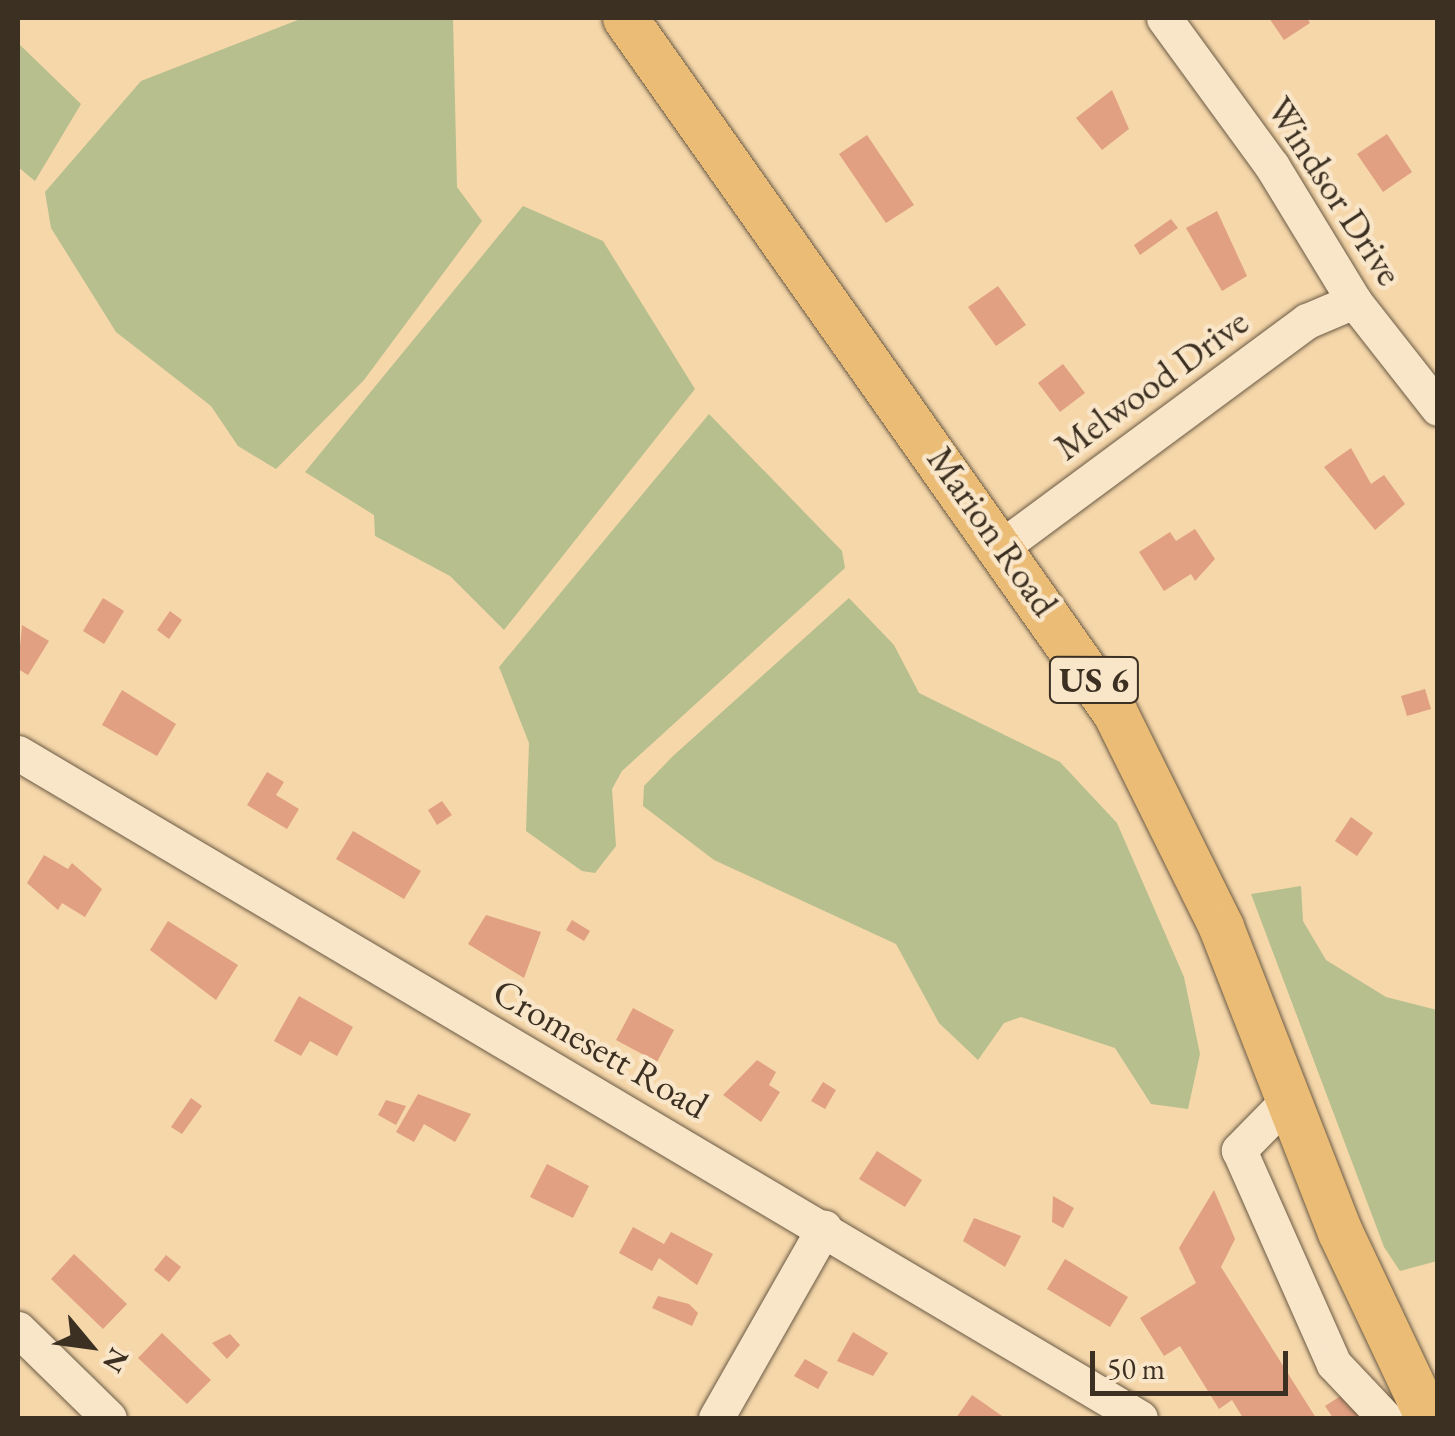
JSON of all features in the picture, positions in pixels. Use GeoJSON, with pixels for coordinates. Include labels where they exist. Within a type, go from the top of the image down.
{"type":"FeatureCollection","features":[{"type":"Feature","properties":{"kind":"main road","name":"Marion Road"},"geometry":{"type":"LineString","coordinates":[[625,18],[1004,545],[1164,803],[1348,1252],[1428,1418]]}},
{"type":"Feature","properties":{"kind":"street","name":"Windsor Drive"},"geometry":{"type":"LineString","coordinates":[[1164,18],[1272,166],[1354,301],[1438,408]]}},
{"type":"Feature","properties":{"kind":"street","name":"Melwood Drive"},"geometry":{"type":"LineString","coordinates":[[1004,545],[1307,321],[1354,301]]}},
{"type":"Feature","properties":{"kind":"street","name":"Cromesett Road"},"geometry":{"type":"LineString","coordinates":[[18,753],[1140,1418]]}},
{"type":"Feature","properties":{"kind":"street"},"geometry":{"type":"LineString","coordinates":[[1287,1101],[1238,1150],[1334,1364],[1385,1418]]}},
{"type":"Feature","properties":{"kind":"street"},"geometry":{"type":"LineString","coordinates":[[716,1418],[824,1228]]}},
{"type":"Feature","properties":{"kind":"street"},"geometry":{"type":"LineString","coordinates":[[1294,1275],[1348,1252]]}},
{"type":"Feature","properties":{"kind":"street"},"geometry":{"type":"LineString","coordinates":[[18,1329],[110,1418]]}},
{"type":"Feature","properties":{"kind":"green space"},"geometry":{"type":"Polygon","coordinates":[[[303,18],[453,18],[457,187],[482,221],[364,380],[276,469],[238,446],[211,406],[116,332],[51,228],[45,192],[141,81],[303,18]]]}},
{"type":"Feature","properties":{"kind":"green space"},"geometry":{"type":"Polygon","coordinates":[[[18,43],[81,104],[35,181],[18,167],[18,43]]]}},
{"type":"Feature","properties":{"kind":"green space"},"geometry":{"type":"Polygon","coordinates":[[[523,206],[603,241],[695,389],[504,630],[450,576],[375,536],[374,515],[305,472],[523,206]]]}},
{"type":"Feature","properties":{"kind":"green space"},"geometry":{"type":"Polygon","coordinates":[[[709,414],[842,551],[845,568],[622,771],[612,789],[616,846],[595,873],[582,871],[526,831],[529,743],[499,667],[709,414]]]}},
{"type":"Feature","properties":{"kind":"green space"},"geometry":{"type":"Polygon","coordinates":[[[849,598],[894,645],[919,693],[1060,762],[1117,823],[1184,977],[1200,1054],[1188,1109],[1151,1104],[1115,1048],[1021,1017],[1004,1023],[978,1060],[939,1023],[896,944],[714,860],[643,806],[644,786],[673,756],[849,598]]]}},
{"type":"Feature","properties":{"kind":"green space"},"geometry":{"type":"Polygon","coordinates":[[[1301,886],[1303,921],[1326,960],[1386,997],[1437,1010],[1437,1261],[1400,1271],[1384,1247],[1251,894],[1301,886]]]}},
{"type":"Feature","properties":{"kind":"building"},"geometry":{"type":"Polygon","coordinates":[[[1269,18],[1307,18],[1310,23],[1284,40],[1269,18]]]}},
{"type":"Feature","properties":{"kind":"building"},"geometry":{"type":"Polygon","coordinates":[[[1112,90],[1129,129],[1102,150],[1076,118],[1112,90]]]}},
{"type":"Feature","properties":{"kind":"building"},"geometry":{"type":"Polygon","coordinates":[[[1387,134],[1412,172],[1383,192],[1357,154],[1387,134]]]}},
{"type":"Feature","properties":{"kind":"building"},"geometry":{"type":"Polygon","coordinates":[[[867,135],[914,205],[886,223],[839,154],[867,135]]]}},
{"type":"Feature","properties":{"kind":"building"},"geometry":{"type":"Polygon","coordinates":[[[1217,211],[1247,276],[1222,291],[1186,228],[1217,211]]]}},
{"type":"Feature","properties":{"kind":"building"},"geometry":{"type":"Polygon","coordinates":[[[1171,219],[1178,228],[1140,255],[1134,245],[1171,219]]]}},
{"type":"Feature","properties":{"kind":"building"},"geometry":{"type":"Polygon","coordinates":[[[998,286],[1026,325],[996,346],[968,307],[998,286]]]}},
{"type":"Feature","properties":{"kind":"building"},"geometry":{"type":"Polygon","coordinates":[[[1063,364],[1085,393],[1060,412],[1038,383],[1063,364]]]}},
{"type":"Feature","properties":{"kind":"building"},"geometry":{"type":"Polygon","coordinates":[[[1351,448],[1371,484],[1384,475],[1405,504],[1375,530],[1324,467],[1351,448]]]}},
{"type":"Feature","properties":{"kind":"building"},"geometry":{"type":"Polygon","coordinates":[[[1195,529],[1215,559],[1195,581],[1191,574],[1164,591],[1139,552],[1170,532],[1176,541],[1195,529]]]}},
{"type":"Feature","properties":{"kind":"building"},"geometry":{"type":"Polygon","coordinates":[[[103,598],[124,611],[104,644],[83,631],[103,598]]]}},
{"type":"Feature","properties":{"kind":"building"},"geometry":{"type":"Polygon","coordinates":[[[170,611],[182,620],[169,639],[157,630],[170,611]]]}},
{"type":"Feature","properties":{"kind":"building"},"geometry":{"type":"Polygon","coordinates":[[[22,625],[49,641],[28,675],[18,669],[22,625]]]}},
{"type":"Feature","properties":{"kind":"building"},"geometry":{"type":"Polygon","coordinates":[[[1425,689],[1431,709],[1407,716],[1401,696],[1425,689]]]}},
{"type":"Feature","properties":{"kind":"building"},"geometry":{"type":"Polygon","coordinates":[[[122,690],[176,724],[157,756],[102,725],[122,690]]]}},
{"type":"Feature","properties":{"kind":"building"},"geometry":{"type":"Polygon","coordinates":[[[267,772],[284,782],[276,795],[299,809],[287,829],[247,805],[267,772]]]}},
{"type":"Feature","properties":{"kind":"building"},"geometry":{"type":"Polygon","coordinates":[[[442,801],[452,815],[437,825],[428,810],[442,801]]]}},
{"type":"Feature","properties":{"kind":"building"},"geometry":{"type":"Polygon","coordinates":[[[1351,817],[1373,833],[1357,856],[1335,841],[1351,817]]]}},
{"type":"Feature","properties":{"kind":"building"},"geometry":{"type":"Polygon","coordinates":[[[353,831],[421,871],[404,899],[336,859],[353,831]]]}},
{"type":"Feature","properties":{"kind":"building"},"geometry":{"type":"Polygon","coordinates":[[[44,855],[68,869],[72,863],[102,889],[85,917],[62,903],[58,910],[27,883],[44,855]]]}},
{"type":"Feature","properties":{"kind":"building"},"geometry":{"type":"Polygon","coordinates":[[[486,915],[541,932],[524,978],[468,944],[486,915]]]}},
{"type":"Feature","properties":{"kind":"building"},"geometry":{"type":"Polygon","coordinates":[[[572,920],[590,931],[584,941],[566,930],[572,920]]]}},
{"type":"Feature","properties":{"kind":"building"},"geometry":{"type":"Polygon","coordinates":[[[168,921],[238,965],[216,1000],[150,950],[168,921]]]}},
{"type":"Feature","properties":{"kind":"building"},"geometry":{"type":"Polygon","coordinates":[[[299,996],[353,1027],[337,1056],[310,1041],[301,1056],[274,1041],[299,996]]]}},
{"type":"Feature","properties":{"kind":"building"},"geometry":{"type":"Polygon","coordinates":[[[633,1008],[674,1030],[657,1062],[616,1040],[633,1008]]]}},
{"type":"Feature","properties":{"kind":"building"},"geometry":{"type":"Polygon","coordinates":[[[757,1060],[776,1072],[769,1085],[780,1092],[761,1122],[723,1095],[757,1060]]]}},
{"type":"Feature","properties":{"kind":"building"},"geometry":{"type":"Polygon","coordinates":[[[823,1082],[836,1090],[825,1109],[811,1101],[823,1082]]]}},
{"type":"Feature","properties":{"kind":"building"},"geometry":{"type":"Polygon","coordinates":[[[418,1094],[471,1114],[455,1142],[424,1124],[414,1142],[396,1132],[418,1094]]]}},
{"type":"Feature","properties":{"kind":"building"},"geometry":{"type":"Polygon","coordinates":[[[191,1098],[202,1106],[182,1134],[171,1127],[191,1098]]]}},
{"type":"Feature","properties":{"kind":"building"},"geometry":{"type":"Polygon","coordinates":[[[386,1100],[406,1106],[396,1125],[378,1115],[386,1100]]]}},
{"type":"Feature","properties":{"kind":"building"},"geometry":{"type":"Polygon","coordinates":[[[877,1151],[922,1180],[905,1207],[859,1179],[877,1151]]]}},
{"type":"Feature","properties":{"kind":"building"},"geometry":{"type":"Polygon","coordinates":[[[547,1164],[589,1186],[573,1218],[530,1197],[547,1164]]]}},
{"type":"Feature","properties":{"kind":"building"},"geometry":{"type":"Polygon","coordinates":[[[1214,1190],[1235,1239],[1221,1267],[1316,1418],[1243,1418],[1232,1400],[1219,1409],[1180,1346],[1164,1356],[1140,1318],[1196,1283],[1179,1248],[1214,1190]]]}},
{"type":"Feature","properties":{"kind":"building"},"geometry":{"type":"Polygon","coordinates":[[[1053,1196],[1074,1208],[1063,1228],[1052,1222],[1053,1196]]]}},
{"type":"Feature","properties":{"kind":"building"},"geometry":{"type":"Polygon","coordinates":[[[974,1218],[1021,1236],[1005,1267],[963,1241],[974,1218]]]}},
{"type":"Feature","properties":{"kind":"building"},"geometry":{"type":"Polygon","coordinates":[[[633,1227],[664,1244],[671,1232],[713,1254],[697,1285],[659,1258],[652,1271],[619,1253],[633,1227]]]}},
{"type":"Feature","properties":{"kind":"building"},"geometry":{"type":"Polygon","coordinates":[[[74,1254],[127,1304],[103,1329],[51,1279],[74,1254]]]}},
{"type":"Feature","properties":{"kind":"building"},"geometry":{"type":"Polygon","coordinates":[[[166,1255],[181,1267],[169,1282],[154,1270],[166,1255]]]}},
{"type":"Feature","properties":{"kind":"building"},"geometry":{"type":"Polygon","coordinates":[[[1065,1259],[1128,1297],[1110,1327],[1047,1289],[1065,1259]]]}},
{"type":"Feature","properties":{"kind":"building"},"geometry":{"type":"Polygon","coordinates":[[[658,1296],[689,1304],[698,1313],[692,1326],[652,1308],[658,1296]]]}},
{"type":"Feature","properties":{"kind":"building"},"geometry":{"type":"Polygon","coordinates":[[[853,1332],[888,1353],[873,1376],[837,1361],[853,1332]]]}},
{"type":"Feature","properties":{"kind":"building"},"geometry":{"type":"Polygon","coordinates":[[[162,1333],[211,1380],[187,1404],[138,1358],[162,1333]]]}},
{"type":"Feature","properties":{"kind":"building"},"geometry":{"type":"Polygon","coordinates":[[[230,1334],[240,1345],[227,1359],[212,1343],[230,1334]]]}},
{"type":"Feature","properties":{"kind":"building"},"geometry":{"type":"Polygon","coordinates":[[[805,1359],[828,1372],[818,1389],[794,1376],[805,1359]]]}},
{"type":"Feature","properties":{"kind":"building"},"geometry":{"type":"Polygon","coordinates":[[[1350,1390],[1369,1418],[1333,1418],[1325,1406],[1350,1390]]]}},
{"type":"Feature","properties":{"kind":"building"},"geometry":{"type":"Polygon","coordinates":[[[972,1395],[1005,1418],[956,1418],[972,1395]]]}}]}
